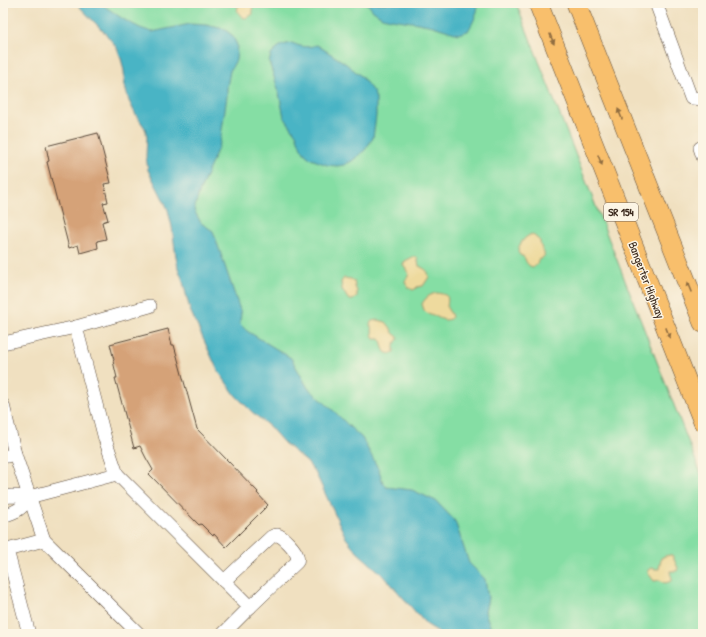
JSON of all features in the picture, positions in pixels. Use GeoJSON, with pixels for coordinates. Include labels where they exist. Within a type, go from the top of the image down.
{"type":"FeatureCollection","features":[{"type":"Feature","properties":{"kind":"highway","name":"Bangerter Highway"},"geometry":{"type":"LineString","coordinates":[[538,3],[703,422]]}},
{"type":"Feature","properties":{"kind":"highway","name":"SR 154"},"geometry":{"type":"LineString","coordinates":[[576,3],[703,323]]}},
{"type":"Feature","properties":{"kind":"lane"},"geometry":{"type":"LineString","coordinates":[[656,3],[691,98],[703,99]]}},
{"type":"Feature","properties":{"kind":"lane"},"geometry":{"type":"LineString","coordinates":[[703,148],[700,148],[703,157]]}},
{"type":"Feature","properties":{"kind":"lane"},"geometry":{"type":"LineString","coordinates":[[3,343],[76,327],[150,306]]}},
{"type":"Feature","properties":{"kind":"lane"},"geometry":{"type":"LineString","coordinates":[[76,327],[105,439],[117,474],[250,607]]}},
{"type":"Feature","properties":{"kind":"lane"},"geometry":{"type":"LineString","coordinates":[[3,405],[9,456],[29,496],[44,540],[138,634]]}},
{"type":"Feature","properties":{"kind":"lane"},"geometry":{"type":"LineString","coordinates":[[3,497],[29,496],[117,474]]}},
{"type":"Feature","properties":{"kind":"lane"},"geometry":{"type":"LineString","coordinates":[[3,516],[19,510],[29,496]]}},
{"type":"Feature","properties":{"kind":"lane"},"geometry":{"type":"LineString","coordinates":[[223,634],[297,562],[298,559],[296,552],[282,538],[278,535],[274,535],[224,581]]}},
{"type":"Feature","properties":{"kind":"lane"},"geometry":{"type":"LineString","coordinates":[[29,634],[7,550],[44,540]]}},
{"type":"Feature","properties":{"kind":"green space"},"geometry":{"type":"Polygon","coordinates":[[[87,3],[516,3],[703,479],[703,634],[452,634],[229,344],[124,34],[87,3]]]}},
{"type":"Feature","properties":{"kind":"sand"},"geometry":{"type":"Polygon","coordinates":[[[243,3],[250,3],[252,5],[253,14],[245,18],[238,12],[238,6],[243,3]]]}},
{"type":"Feature","properties":{"kind":"sand"},"geometry":{"type":"Polygon","coordinates":[[[532,234],[540,241],[544,255],[533,267],[526,262],[524,257],[518,252],[522,242],[526,237],[532,234]]]}},
{"type":"Feature","properties":{"kind":"sand"},"geometry":{"type":"Polygon","coordinates":[[[413,257],[417,257],[419,266],[426,270],[429,277],[423,286],[417,287],[413,290],[405,283],[409,274],[403,265],[405,261],[413,257]]]}},
{"type":"Feature","properties":{"kind":"sand"},"geometry":{"type":"Polygon","coordinates":[[[344,278],[354,281],[357,296],[353,300],[348,299],[342,289],[341,282],[344,278]]]}},
{"type":"Feature","properties":{"kind":"sand"},"geometry":{"type":"Polygon","coordinates":[[[437,293],[447,297],[447,308],[452,317],[449,319],[443,320],[427,313],[424,310],[422,304],[425,300],[430,295],[437,293]]]}},
{"type":"Feature","properties":{"kind":"sand"},"geometry":{"type":"Polygon","coordinates":[[[378,320],[386,322],[393,333],[398,337],[394,345],[393,353],[385,352],[381,340],[373,338],[370,325],[372,321],[378,320]]]}},
{"type":"Feature","properties":{"kind":"sand"},"geometry":{"type":"Polygon","coordinates":[[[672,555],[678,568],[677,571],[670,571],[672,581],[665,583],[660,580],[654,581],[648,573],[648,570],[651,568],[659,569],[661,558],[672,555]]]}},
{"type":"Feature","properties":{"kind":"water"},"geometry":{"type":"Polygon","coordinates":[[[76,3],[100,3],[123,19],[140,28],[152,32],[190,24],[206,25],[224,29],[232,35],[237,45],[236,60],[230,71],[220,143],[199,193],[194,210],[201,223],[213,231],[241,313],[240,324],[247,331],[291,358],[308,388],[362,438],[386,487],[412,490],[436,501],[455,521],[469,563],[485,579],[488,598],[485,612],[493,634],[439,634],[426,624],[384,576],[357,552],[346,538],[316,474],[307,462],[284,443],[270,427],[236,396],[218,371],[190,310],[178,268],[168,210],[148,170],[146,156],[147,137],[145,128],[129,101],[125,87],[121,58],[117,48],[106,34],[76,3]]]}},
{"type":"Feature","properties":{"kind":"water"},"geometry":{"type":"Polygon","coordinates":[[[367,3],[478,3],[478,7],[468,31],[458,34],[433,26],[382,17],[373,11],[367,3]]]}},
{"type":"Feature","properties":{"kind":"water"},"geometry":{"type":"Polygon","coordinates":[[[292,43],[304,47],[317,45],[345,63],[361,76],[374,93],[376,99],[376,116],[373,138],[365,150],[352,161],[344,165],[327,165],[311,159],[301,148],[296,134],[284,117],[278,89],[269,62],[271,55],[277,48],[282,45],[292,43]]]}},
{"type":"Feature","properties":{"kind":"building"},"geometry":{"type":"Polygon","coordinates":[[[98,133],[111,183],[104,184],[108,202],[103,203],[108,220],[102,222],[106,239],[97,241],[98,248],[80,253],[78,245],[69,248],[47,162],[49,161],[46,146],[98,133]]]}},
{"type":"Feature","properties":{"kind":"building"},"geometry":{"type":"Polygon","coordinates":[[[168,329],[172,345],[174,345],[197,429],[258,492],[257,493],[268,505],[226,547],[214,534],[213,536],[201,524],[199,525],[149,474],[153,470],[140,446],[134,448],[115,378],[117,378],[110,344],[168,329]]]}}]}
